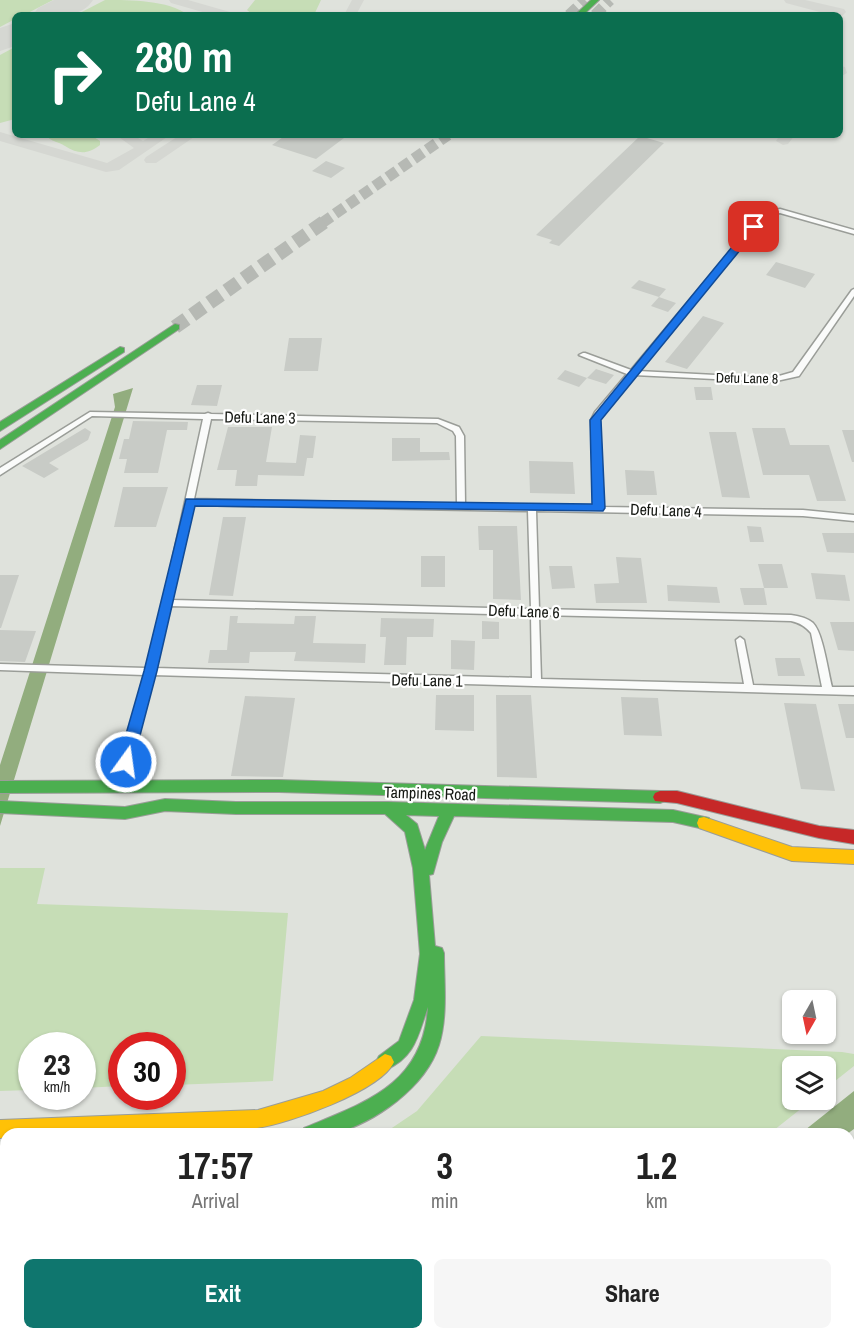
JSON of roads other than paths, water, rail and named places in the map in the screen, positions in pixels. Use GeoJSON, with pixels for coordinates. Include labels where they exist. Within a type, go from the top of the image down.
{"type":"FeatureCollection","features":[{"type":"Feature","properties":{"kind":"main road"},"geometry":{"type":"LineString","coordinates":[[582,12],[595,0]]}},
{"type":"Feature","properties":{"kind":"main road"},"geometry":{"type":"LineString","coordinates":[[594,12],[606,0]]}},
{"type":"Feature","properties":{"kind":"main road"},"geometry":{"type":"LineString","coordinates":[[0,427],[169,325],[0,445]]}},
{"type":"Feature","properties":{"kind":"main road","name":"Tampines Road"},"geometry":{"type":"LineString","coordinates":[[0,787],[279,786],[677,797],[819,832],[854,837]]}},
{"type":"Feature","properties":{"kind":"main road","name":"Tampines Road"},"geometry":{"type":"LineString","coordinates":[[0,807],[125,813],[165,805],[236,808],[388,808],[673,816],[718,826],[792,854],[854,858]]}},
{"type":"Feature","properties":{"kind":"main road"},"geometry":{"type":"LineString","coordinates":[[326,1128],[380,1101],[408,1080],[424,1059],[432,1036],[436,992],[436,948],[425,868],[412,829],[388,808]]}},
{"type":"Feature","properties":{"kind":"main road"},"geometry":{"type":"LineString","coordinates":[[26,1128],[258,1119],[325,1099],[356,1084],[406,1046],[422,1000],[428,954],[425,868],[449,810]]}},
{"type":"Feature","properties":{"kind":"street"},"geometry":{"type":"LineString","coordinates":[[599,508],[595,420],[765,213],[780,211],[854,232]]}},
{"type":"Feature","properties":{"kind":"street","name":"Defu Lane 8"},"geometry":{"type":"LineString","coordinates":[[632,373],[772,380],[790,377],[796,374],[854,291]]}},
{"type":"Feature","properties":{"kind":"street"},"geometry":{"type":"LineString","coordinates":[[583,356],[632,373]]}},
{"type":"Feature","properties":{"kind":"street","name":"Defu Lane 3"},"geometry":{"type":"LineString","coordinates":[[0,472],[90,414],[438,421],[456,429],[460,436],[461,507]]}},
{"type":"Feature","properties":{"kind":"street"},"geometry":{"type":"LineString","coordinates":[[104,788],[117,776],[126,762],[167,603],[208,415]]}},
{"type":"Feature","properties":{"kind":"street","name":"Defu Lane 4"},"geometry":{"type":"LineString","coordinates":[[190,502],[599,508],[804,513],[854,518]]}},
{"type":"Feature","properties":{"kind":"street"},"geometry":{"type":"LineString","coordinates":[[532,508],[537,682]]}},
{"type":"Feature","properties":{"kind":"street","name":"Defu Lane 6"},"geometry":{"type":"LineString","coordinates":[[167,603],[791,618],[811,625],[815,632],[828,691]]}},
{"type":"Feature","properties":{"kind":"street"},"geometry":{"type":"LineString","coordinates":[[740,640],[749,688]]}},
{"type":"Feature","properties":{"kind":"street","name":"Defu Lane 1"},"geometry":{"type":"LineString","coordinates":[[5,667],[854,691]]}},
{"type":"Feature","properties":{"kind":"street"},"geometry":{"type":"LineString","coordinates":[[126,762],[129,775],[139,788]]}},
{"type":"Feature","properties":{"kind":"tunnel"},"geometry":{"type":"LineString","coordinates":[[572,12],[585,0]]}},
{"type":"Feature","properties":{"kind":"tunnel"},"geometry":{"type":"LineString","coordinates":[[598,12],[610,0]]}},
{"type":"Feature","properties":{"kind":"tunnel"},"geometry":{"type":"LineString","coordinates":[[322,223],[444,138]]}},
{"type":"Feature","properties":{"kind":"tunnel"},"geometry":{"type":"LineString","coordinates":[[175,327],[324,222]]}}]}
